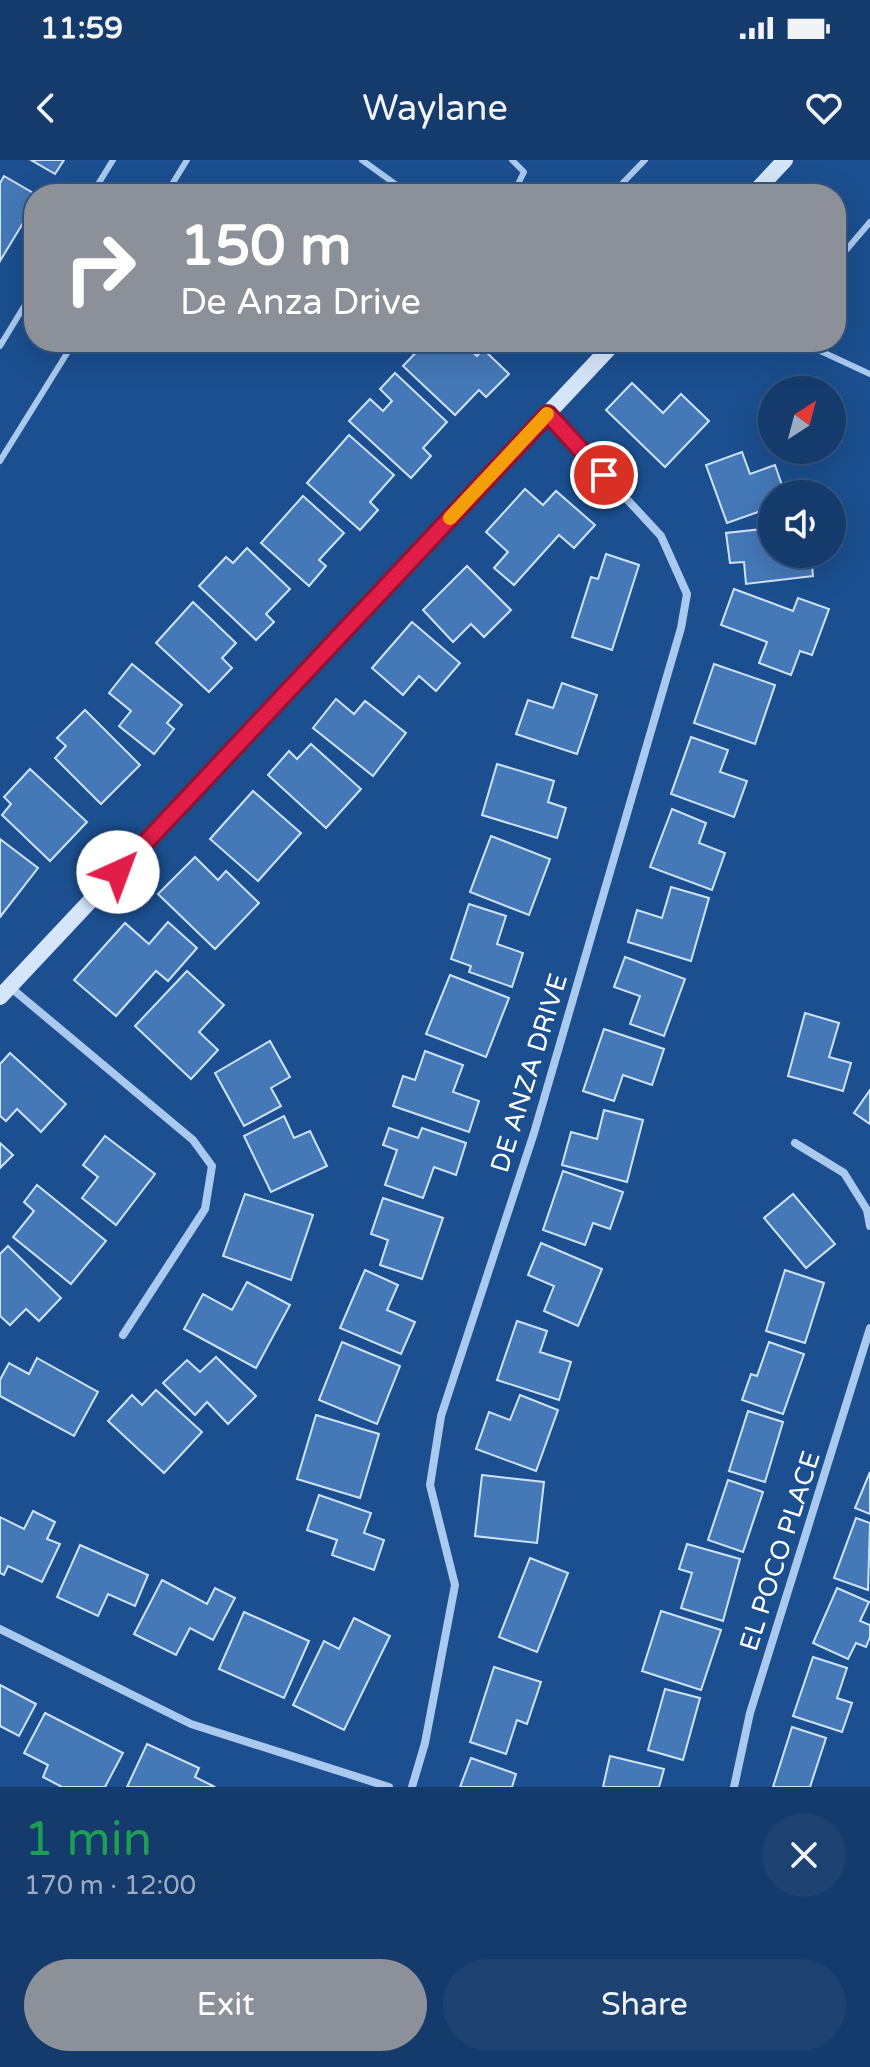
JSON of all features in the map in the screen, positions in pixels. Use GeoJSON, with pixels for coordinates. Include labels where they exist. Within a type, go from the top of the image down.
{"type":"FeatureCollection","features":[{"type":"Feature","properties":{"kind":"street"},"geometry":{"type":"LineString","coordinates":[[768,184],[785,160]]}},
{"type":"Feature","properties":{"kind":"street"},"geometry":{"type":"LineString","coordinates":[[123,1335],[205,1209],[212,1166],[193,1140],[5,992],[606,352]]}},
{"type":"Feature","properties":{"kind":"street","name":"DE ANZA DRIVE"},"geometry":{"type":"LineString","coordinates":[[412,1787],[425,1743],[455,1585],[430,1485],[441,1416],[534,1133],[681,628],[687,594],[661,536],[548,414]]}},
{"type":"Feature","properties":{"kind":"street"},"geometry":{"type":"LineString","coordinates":[[795,1143],[844,1173],[867,1210],[870,1226]]}},
{"type":"Feature","properties":{"kind":"street","name":"EL POCO PLACE"},"geometry":{"type":"LineString","coordinates":[[734,1787],[750,1713],[870,1328]]}},
{"type":"Feature","properties":{"kind":"street"},"geometry":{"type":"LineString","coordinates":[[0,1629],[191,1724],[389,1787]]}},
{"type":"Feature","properties":{"kind":"lane"},"geometry":{"type":"LineString","coordinates":[[98,184],[113,160]]}},
{"type":"Feature","properties":{"kind":"lane"},"geometry":{"type":"LineString","coordinates":[[172,184],[187,160]]}},
{"type":"Feature","properties":{"kind":"lane"},"geometry":{"type":"LineString","coordinates":[[362,160],[395,184]]}},
{"type":"Feature","properties":{"kind":"lane"},"geometry":{"type":"LineString","coordinates":[[512,160],[524,172],[518,184]]}},
{"type":"Feature","properties":{"kind":"lane"},"geometry":{"type":"LineString","coordinates":[[622,184],[645,160]]}},
{"type":"Feature","properties":{"kind":"lane"},"geometry":{"type":"LineString","coordinates":[[846,249],[870,222]]}},
{"type":"Feature","properties":{"kind":"lane"},"geometry":{"type":"LineString","coordinates":[[0,346],[24,306]]}},
{"type":"Feature","properties":{"kind":"lane"},"geometry":{"type":"LineString","coordinates":[[0,461],[68,352]]}},
{"type":"Feature","properties":{"kind":"lane"},"geometry":{"type":"LineString","coordinates":[[823,352],[870,374]]}},
{"type":"Feature","properties":{"kind":"building"},"geometry":{"type":"Polygon","coordinates":[[[31,160],[64,160],[55,174],[31,160]]]}},
{"type":"Feature","properties":{"kind":"building"},"geometry":{"type":"Polygon","coordinates":[[[4,176],[24,188],[24,221],[0,261],[0,183],[4,176]]]}},
{"type":"Feature","properties":{"kind":"building"},"geometry":{"type":"Polygon","coordinates":[[[416,352],[473,352],[477,356],[486,352],[509,374],[486,397],[479,390],[455,415],[403,366],[416,352]]]}},
{"type":"Feature","properties":{"kind":"building"},"geometry":{"type":"Polygon","coordinates":[[[395,373],[447,422],[423,448],[431,456],[411,478],[349,421],[370,399],[383,411],[392,401],[380,389],[395,373]]]}},
{"type":"Feature","properties":{"kind":"building"},"geometry":{"type":"Polygon","coordinates":[[[632,383],[663,413],[681,394],[709,421],[665,467],[606,410],[632,383]]]}},
{"type":"Feature","properties":{"kind":"building"},"geometry":{"type":"Polygon","coordinates":[[[349,435],[394,475],[370,502],[378,510],[360,530],[307,483],[349,435]]]}},
{"type":"Feature","properties":{"kind":"building"},"geometry":{"type":"Polygon","coordinates":[[[742,452],[750,474],[775,465],[780,480],[758,480],[758,512],[727,523],[706,465],[742,452]]]}},
{"type":"Feature","properties":{"kind":"building"},"geometry":{"type":"Polygon","coordinates":[[[525,489],[543,505],[556,491],[595,525],[574,548],[559,535],[514,585],[494,568],[508,552],[486,532],[525,489]]]}},
{"type":"Feature","properties":{"kind":"building"},"geometry":{"type":"Polygon","coordinates":[[[303,496],[344,533],[319,560],[326,566],[309,586],[261,543],[303,496]]]}},
{"type":"Feature","properties":{"kind":"building"},"geometry":{"type":"Polygon","coordinates":[[[758,530],[758,568],[812,568],[813,576],[746,584],[744,562],[730,563],[726,533],[758,530]]]}},
{"type":"Feature","properties":{"kind":"building"},"geometry":{"type":"Polygon","coordinates":[[[247,548],[290,589],[266,614],[274,622],[256,640],[199,586],[226,557],[233,563],[247,548]]]}},
{"type":"Feature","properties":{"kind":"building"},"geometry":{"type":"Polygon","coordinates":[[[606,554],[639,565],[612,650],[572,637],[591,577],[598,579],[606,554]]]}},
{"type":"Feature","properties":{"kind":"building"},"geometry":{"type":"Polygon","coordinates":[[[467,566],[511,610],[484,637],[471,624],[453,642],[423,610],[467,566]]]}},
{"type":"Feature","properties":{"kind":"building"},"geometry":{"type":"Polygon","coordinates":[[[734,589],[793,611],[798,598],[829,609],[812,655],[800,651],[791,675],[759,663],[767,642],[721,625],[734,589]]]}},
{"type":"Feature","properties":{"kind":"building"},"geometry":{"type":"Polygon","coordinates":[[[193,602],[236,643],[222,658],[232,668],[209,692],[156,643],[193,602]]]}},
{"type":"Feature","properties":{"kind":"building"},"geometry":{"type":"Polygon","coordinates":[[[412,622],[460,663],[436,691],[419,676],[403,695],[372,668],[412,622]]]}},
{"type":"Feature","properties":{"kind":"building"},"geometry":{"type":"Polygon","coordinates":[[[132,664],[182,705],[167,723],[174,729],[154,754],[119,726],[131,711],[109,693],[132,664]]]}},
{"type":"Feature","properties":{"kind":"building"},"geometry":{"type":"Polygon","coordinates":[[[714,664],[775,685],[755,744],[694,723],[714,664]]]}},
{"type":"Feature","properties":{"kind":"building"},"geometry":{"type":"Polygon","coordinates":[[[562,683],[597,695],[577,754],[516,734],[528,700],[553,708],[562,683]]]}},
{"type":"Feature","properties":{"kind":"building"},"geometry":{"type":"Polygon","coordinates":[[[336,699],[354,714],[365,701],[406,733],[373,776],[313,728],[336,699]]]}},
{"type":"Feature","properties":{"kind":"building"},"geometry":{"type":"Polygon","coordinates":[[[85,710],[140,765],[101,804],[55,758],[66,746],[57,738],[85,710]]]}},
{"type":"Feature","properties":{"kind":"building"},"geometry":{"type":"Polygon","coordinates":[[[691,737],[728,750],[720,772],[747,781],[734,817],[671,794],[691,737]]]}},
{"type":"Feature","properties":{"kind":"building"},"geometry":{"type":"Polygon","coordinates":[[[311,744],[361,789],[326,828],[268,775],[289,751],[297,759],[311,744]]]}},
{"type":"Feature","properties":{"kind":"building"},"geometry":{"type":"Polygon","coordinates":[[[497,764],[554,781],[548,802],[566,808],[557,838],[482,815],[497,764]]]}},
{"type":"Feature","properties":{"kind":"building"},"geometry":{"type":"Polygon","coordinates":[[[30,769],[87,822],[50,861],[2,815],[11,804],[4,797],[30,769]]]}},
{"type":"Feature","properties":{"kind":"building"},"geometry":{"type":"Polygon","coordinates":[[[253,791],[301,833],[258,881],[210,839],[253,791]]]}},
{"type":"Feature","properties":{"kind":"building"},"geometry":{"type":"Polygon","coordinates":[[[672,809],[706,823],[699,843],[725,853],[712,890],[650,867],[672,809]]]}},
{"type":"Feature","properties":{"kind":"building"},"geometry":{"type":"Polygon","coordinates":[[[491,836],[550,859],[529,915],[470,892],[491,836]]]}},
{"type":"Feature","properties":{"kind":"building"},"geometry":{"type":"Polygon","coordinates":[[[0,839],[38,868],[0,917],[0,839]]]}},
{"type":"Feature","properties":{"kind":"building"},"geometry":{"type":"Polygon","coordinates":[[[195,857],[218,880],[226,871],[259,903],[215,949],[158,894],[195,857]]]}},
{"type":"Feature","properties":{"kind":"building"},"geometry":{"type":"Polygon","coordinates":[[[671,887],[709,898],[691,961],[628,942],[637,910],[662,918],[671,887]]]}},
{"type":"Feature","properties":{"kind":"building"},"geometry":{"type":"Polygon","coordinates":[[[469,904],[506,916],[497,944],[523,953],[512,987],[469,972],[471,966],[451,959],[469,904]]]}},
{"type":"Feature","properties":{"kind":"building"},"geometry":{"type":"Polygon","coordinates":[[[168,922],[197,948],[168,981],[156,971],[116,1016],[74,980],[125,923],[149,944],[168,922]]]}},
{"type":"Feature","properties":{"kind":"building"},"geometry":{"type":"Polygon","coordinates":[[[625,957],[685,979],[664,1036],[630,1024],[640,996],[614,987],[625,957]]]}},
{"type":"Feature","properties":{"kind":"building"},"geometry":{"type":"Polygon","coordinates":[[[187,971],[224,1005],[199,1032],[218,1050],[191,1079],[135,1026],[187,971]]]}},
{"type":"Feature","properties":{"kind":"building"},"geometry":{"type":"Polygon","coordinates":[[[450,975],[509,998],[486,1057],[426,1034],[450,975]]]}},
{"type":"Feature","properties":{"kind":"building"},"geometry":{"type":"Polygon","coordinates":[[[805,1013],[839,1023],[829,1057],[851,1063],[843,1091],[788,1076],[805,1013]]]}},
{"type":"Feature","properties":{"kind":"building"},"geometry":{"type":"Polygon","coordinates":[[[604,1029],[664,1049],[652,1085],[623,1075],[614,1101],[583,1091],[604,1029]]]}},
{"type":"Feature","properties":{"kind":"building"},"geometry":{"type":"Polygon","coordinates":[[[270,1041],[290,1077],[271,1088],[281,1106],[244,1126],[215,1073],[270,1041]]]}},
{"type":"Feature","properties":{"kind":"building"},"geometry":{"type":"Polygon","coordinates":[[[425,1051],[463,1065],[453,1092],[479,1101],[469,1132],[393,1106],[403,1076],[415,1080],[425,1051]]]}},
{"type":"Feature","properties":{"kind":"building"},"geometry":{"type":"Polygon","coordinates":[[[10,1053],[66,1104],[41,1132],[17,1109],[6,1121],[0,1116],[0,1064],[10,1053]]]}},
{"type":"Feature","properties":{"kind":"building"},"geometry":{"type":"Polygon","coordinates":[[[870,1090],[870,1124],[854,1113],[870,1090]]]}},
{"type":"Feature","properties":{"kind":"building"},"geometry":{"type":"Polygon","coordinates":[[[604,1110],[643,1120],[627,1182],[562,1165],[571,1132],[597,1139],[604,1110]]]}},
{"type":"Feature","properties":{"kind":"building"},"geometry":{"type":"Polygon","coordinates":[[[284,1116],[294,1138],[310,1131],[327,1166],[271,1192],[244,1136],[284,1116]]]}},
{"type":"Feature","properties":{"kind":"building"},"geometry":{"type":"Polygon","coordinates":[[[389,1128],[418,1138],[422,1128],[466,1143],[456,1175],[434,1167],[423,1198],[385,1185],[397,1150],[383,1145],[389,1128]]]}},
{"type":"Feature","properties":{"kind":"building"},"geometry":{"type":"Polygon","coordinates":[[[105,1136],[155,1174],[116,1225],[82,1198],[98,1177],[83,1165],[105,1136]]]}},
{"type":"Feature","properties":{"kind":"building"},"geometry":{"type":"Polygon","coordinates":[[[0,1143],[13,1155],[0,1168],[0,1143]]]}},
{"type":"Feature","properties":{"kind":"building"},"geometry":{"type":"Polygon","coordinates":[[[563,1171],[623,1192],[610,1229],[593,1223],[585,1245],[543,1230],[563,1171]]]}},
{"type":"Feature","properties":{"kind":"building"},"geometry":{"type":"Polygon","coordinates":[[[37,1185],[106,1241],[71,1284],[13,1237],[34,1211],[24,1202],[37,1185]]]}},
{"type":"Feature","properties":{"kind":"building"},"geometry":{"type":"Polygon","coordinates":[[[245,1194],[313,1215],[291,1280],[223,1256],[245,1194]]]}},
{"type":"Feature","properties":{"kind":"building"},"geometry":{"type":"Polygon","coordinates":[[[793,1194],[835,1244],[806,1268],[764,1218],[793,1194]]]}},
{"type":"Feature","properties":{"kind":"building"},"geometry":{"type":"Polygon","coordinates":[[[383,1198],[443,1218],[422,1279],[380,1265],[388,1240],[371,1234],[383,1198]]]}},
{"type":"Feature","properties":{"kind":"building"},"geometry":{"type":"Polygon","coordinates":[[[541,1243],[602,1269],[578,1326],[544,1311],[554,1286],[528,1275],[541,1243]]]}},
{"type":"Feature","properties":{"kind":"building"},"geometry":{"type":"Polygon","coordinates":[[[8,1246],[61,1298],[39,1321],[26,1309],[10,1325],[0,1316],[0,1254],[8,1246]]]}},
{"type":"Feature","properties":{"kind":"building"},"geometry":{"type":"Polygon","coordinates":[[[365,1270],[398,1285],[387,1310],[415,1322],[401,1354],[340,1328],[365,1270]]]}},
{"type":"Feature","properties":{"kind":"building"},"geometry":{"type":"Polygon","coordinates":[[[785,1270],[824,1283],[805,1343],[766,1331],[785,1270]]]}},
{"type":"Feature","properties":{"kind":"building"},"geometry":{"type":"Polygon","coordinates":[[[247,1282],[290,1305],[256,1368],[184,1329],[203,1294],[232,1310],[247,1282]]]}},
{"type":"Feature","properties":{"kind":"building"},"geometry":{"type":"Polygon","coordinates":[[[517,1321],[547,1331],[540,1352],[571,1362],[559,1400],[497,1380],[517,1321]]]}},
{"type":"Feature","properties":{"kind":"building"},"geometry":{"type":"Polygon","coordinates":[[[342,1342],[400,1366],[377,1424],[319,1400],[342,1342]]]}},
{"type":"Feature","properties":{"kind":"building"},"geometry":{"type":"Polygon","coordinates":[[[769,1342],[804,1354],[783,1414],[742,1400],[751,1374],[757,1376],[769,1342]]]}},
{"type":"Feature","properties":{"kind":"building"},"geometry":{"type":"Polygon","coordinates":[[[216,1357],[256,1396],[228,1424],[207,1402],[195,1415],[163,1383],[187,1360],[200,1372],[216,1357]]]}},
{"type":"Feature","properties":{"kind":"building"},"geometry":{"type":"Polygon","coordinates":[[[37,1358],[98,1392],[74,1436],[0,1396],[0,1380],[9,1363],[29,1374],[37,1358]]]}},
{"type":"Feature","properties":{"kind":"building"},"geometry":{"type":"Polygon","coordinates":[[[156,1390],[202,1432],[164,1473],[108,1421],[132,1395],[142,1405],[156,1390]]]}},
{"type":"Feature","properties":{"kind":"building"},"geometry":{"type":"Polygon","coordinates":[[[520,1395],[558,1410],[536,1471],[476,1449],[489,1412],[510,1420],[520,1395]]]}},
{"type":"Feature","properties":{"kind":"building"},"geometry":{"type":"Polygon","coordinates":[[[748,1411],[783,1422],[765,1482],[729,1471],[748,1411]]]}},
{"type":"Feature","properties":{"kind":"building"},"geometry":{"type":"Polygon","coordinates":[[[316,1415],[379,1434],[360,1498],[297,1479],[316,1415]]]}},
{"type":"Feature","properties":{"kind":"building"},"geometry":{"type":"Polygon","coordinates":[[[870,1472],[870,1514],[855,1508],[870,1472]]]}},
{"type":"Feature","properties":{"kind":"building"},"geometry":{"type":"Polygon","coordinates":[[[482,1475],[544,1482],[537,1543],[475,1536],[482,1475]]]}},
{"type":"Feature","properties":{"kind":"building"},"geometry":{"type":"Polygon","coordinates":[[[728,1480],[763,1492],[743,1552],[708,1540],[728,1480]]]}},
{"type":"Feature","properties":{"kind":"building"},"geometry":{"type":"Polygon","coordinates":[[[319,1495],[371,1513],[364,1533],[384,1540],[374,1570],[332,1555],[337,1540],[307,1530],[319,1495]]]}},
{"type":"Feature","properties":{"kind":"building"},"geometry":{"type":"Polygon","coordinates":[[[33,1511],[55,1522],[47,1539],[60,1544],[42,1582],[8,1566],[4,1575],[0,1573],[0,1517],[24,1529],[33,1511]]]}},
{"type":"Feature","properties":{"kind":"building"},"geometry":{"type":"Polygon","coordinates":[[[856,1518],[870,1523],[868,1590],[834,1578],[856,1518]]]}},
{"type":"Feature","properties":{"kind":"building"},"geometry":{"type":"Polygon","coordinates":[[[687,1544],[740,1559],[723,1621],[681,1608],[692,1573],[679,1569],[687,1544]]]}},
{"type":"Feature","properties":{"kind":"building"},"geometry":{"type":"Polygon","coordinates":[[[80,1545],[148,1575],[135,1606],[108,1594],[98,1616],[57,1597],[80,1545]]]}},
{"type":"Feature","properties":{"kind":"building"},"geometry":{"type":"Polygon","coordinates":[[[530,1558],[568,1573],[537,1652],[499,1637],[530,1558]]]}},
{"type":"Feature","properties":{"kind":"building"},"geometry":{"type":"Polygon","coordinates":[[[162,1580],[207,1604],[215,1588],[235,1598],[213,1640],[190,1628],[176,1655],[134,1634],[162,1580]]]}},
{"type":"Feature","properties":{"kind":"building"},"geometry":{"type":"Polygon","coordinates":[[[837,1588],[869,1602],[860,1621],[870,1625],[870,1637],[866,1647],[856,1643],[848,1659],[813,1643],[837,1588]]]}},
{"type":"Feature","properties":{"kind":"building"},"geometry":{"type":"Polygon","coordinates":[[[661,1611],[721,1630],[701,1690],[642,1671],[661,1611]]]}},
{"type":"Feature","properties":{"kind":"building"},"geometry":{"type":"Polygon","coordinates":[[[244,1612],[309,1641],[284,1698],[219,1669],[244,1612]]]}},
{"type":"Feature","properties":{"kind":"building"},"geometry":{"type":"Polygon","coordinates":[[[354,1618],[390,1636],[344,1730],[293,1705],[324,1641],[339,1649],[354,1618]]]}},
{"type":"Feature","properties":{"kind":"building"},"geometry":{"type":"Polygon","coordinates":[[[813,1657],[847,1668],[837,1698],[852,1703],[842,1732],[793,1716],[813,1657]]]}},
{"type":"Feature","properties":{"kind":"building"},"geometry":{"type":"Polygon","coordinates":[[[494,1667],[541,1682],[527,1724],[517,1720],[506,1754],[470,1742],[494,1667]]]}},
{"type":"Feature","properties":{"kind":"building"},"geometry":{"type":"Polygon","coordinates":[[[0,1685],[36,1704],[19,1736],[0,1726],[0,1685]]]}},
{"type":"Feature","properties":{"kind":"building"},"geometry":{"type":"Polygon","coordinates":[[[665,1689],[700,1698],[683,1760],[648,1750],[665,1689]]]}},
{"type":"Feature","properties":{"kind":"building"},"geometry":{"type":"Polygon","coordinates":[[[45,1713],[123,1753],[105,1787],[62,1787],[43,1777],[48,1765],[24,1753],[45,1713]]]}},
{"type":"Feature","properties":{"kind":"building"},"geometry":{"type":"Polygon","coordinates":[[[792,1727],[826,1738],[810,1787],[773,1787],[792,1727]]]}},
{"type":"Feature","properties":{"kind":"building"},"geometry":{"type":"Polygon","coordinates":[[[147,1744],[199,1768],[195,1777],[215,1787],[127,1787],[147,1744]]]}},
{"type":"Feature","properties":{"kind":"building"},"geometry":{"type":"Polygon","coordinates":[[[610,1756],[664,1769],[659,1787],[603,1787],[610,1756]]]}},
{"type":"Feature","properties":{"kind":"building"},"geometry":{"type":"Polygon","coordinates":[[[471,1758],[516,1774],[512,1787],[460,1787],[471,1758]]]}},
{"type":"Feature","properties":{"kind":"slow traffic"},"geometry":{"type":"LineString","coordinates":[[450,518],[547,414]]}},
{"type":"Feature","properties":{"kind":"route"},"geometry":{"type":"LineString","coordinates":[[118,872],[548,414],[604,475]]}}]}
